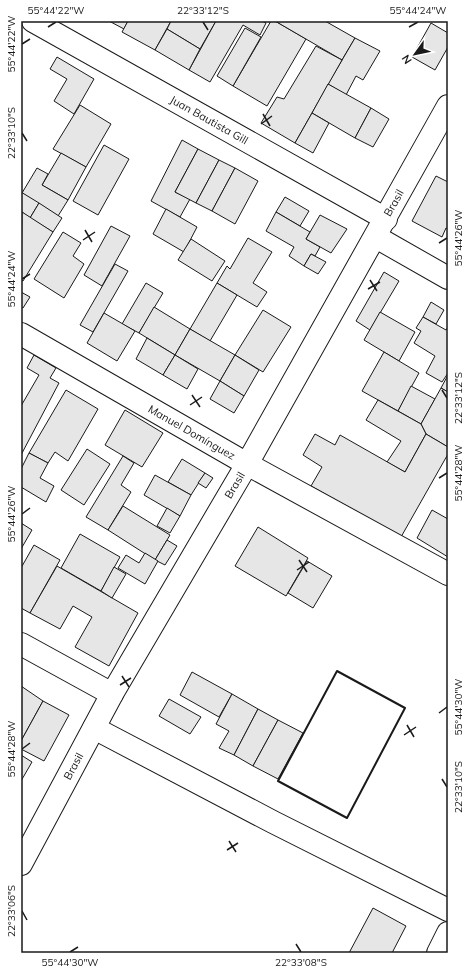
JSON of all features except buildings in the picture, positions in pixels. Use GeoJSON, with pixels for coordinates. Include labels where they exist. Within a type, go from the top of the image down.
{"type":"FeatureCollection","features":[{"type":"Feature","properties":{"kind":"street","name":"Juan Bautista Gill"},"geometry":{"type":"LineString","coordinates":[[33,21],[381,228],[448,278]]}},
{"type":"Feature","properties":{"kind":"street","name":"Brasil"},"geometry":{"type":"LineString","coordinates":[[21,864],[112,694],[247,464],[381,228],[448,106]]}},
{"type":"Feature","properties":{"kind":"street","name":"Manuel Domínguez"},"geometry":{"type":"LineString","coordinates":[[21,334],[247,464],[448,574]]}},
{"type":"Feature","properties":{"kind":"street"},"geometry":{"type":"LineString","coordinates":[[21,644],[112,694]]}},
{"type":"Feature","properties":{"kind":"street"},"geometry":{"type":"LineString","coordinates":[[94,728],[448,910]]}},
{"type":"Feature","properties":{"kind":"street"},"geometry":{"type":"LineString","coordinates":[[438,953],[448,934]]}},
{"type":"Feature","properties":{"kind":"wall"},"geometry":{"type":"LineString","coordinates":[[337,671],[405,708],[347,818],[278,781],[337,671]]}}]}
